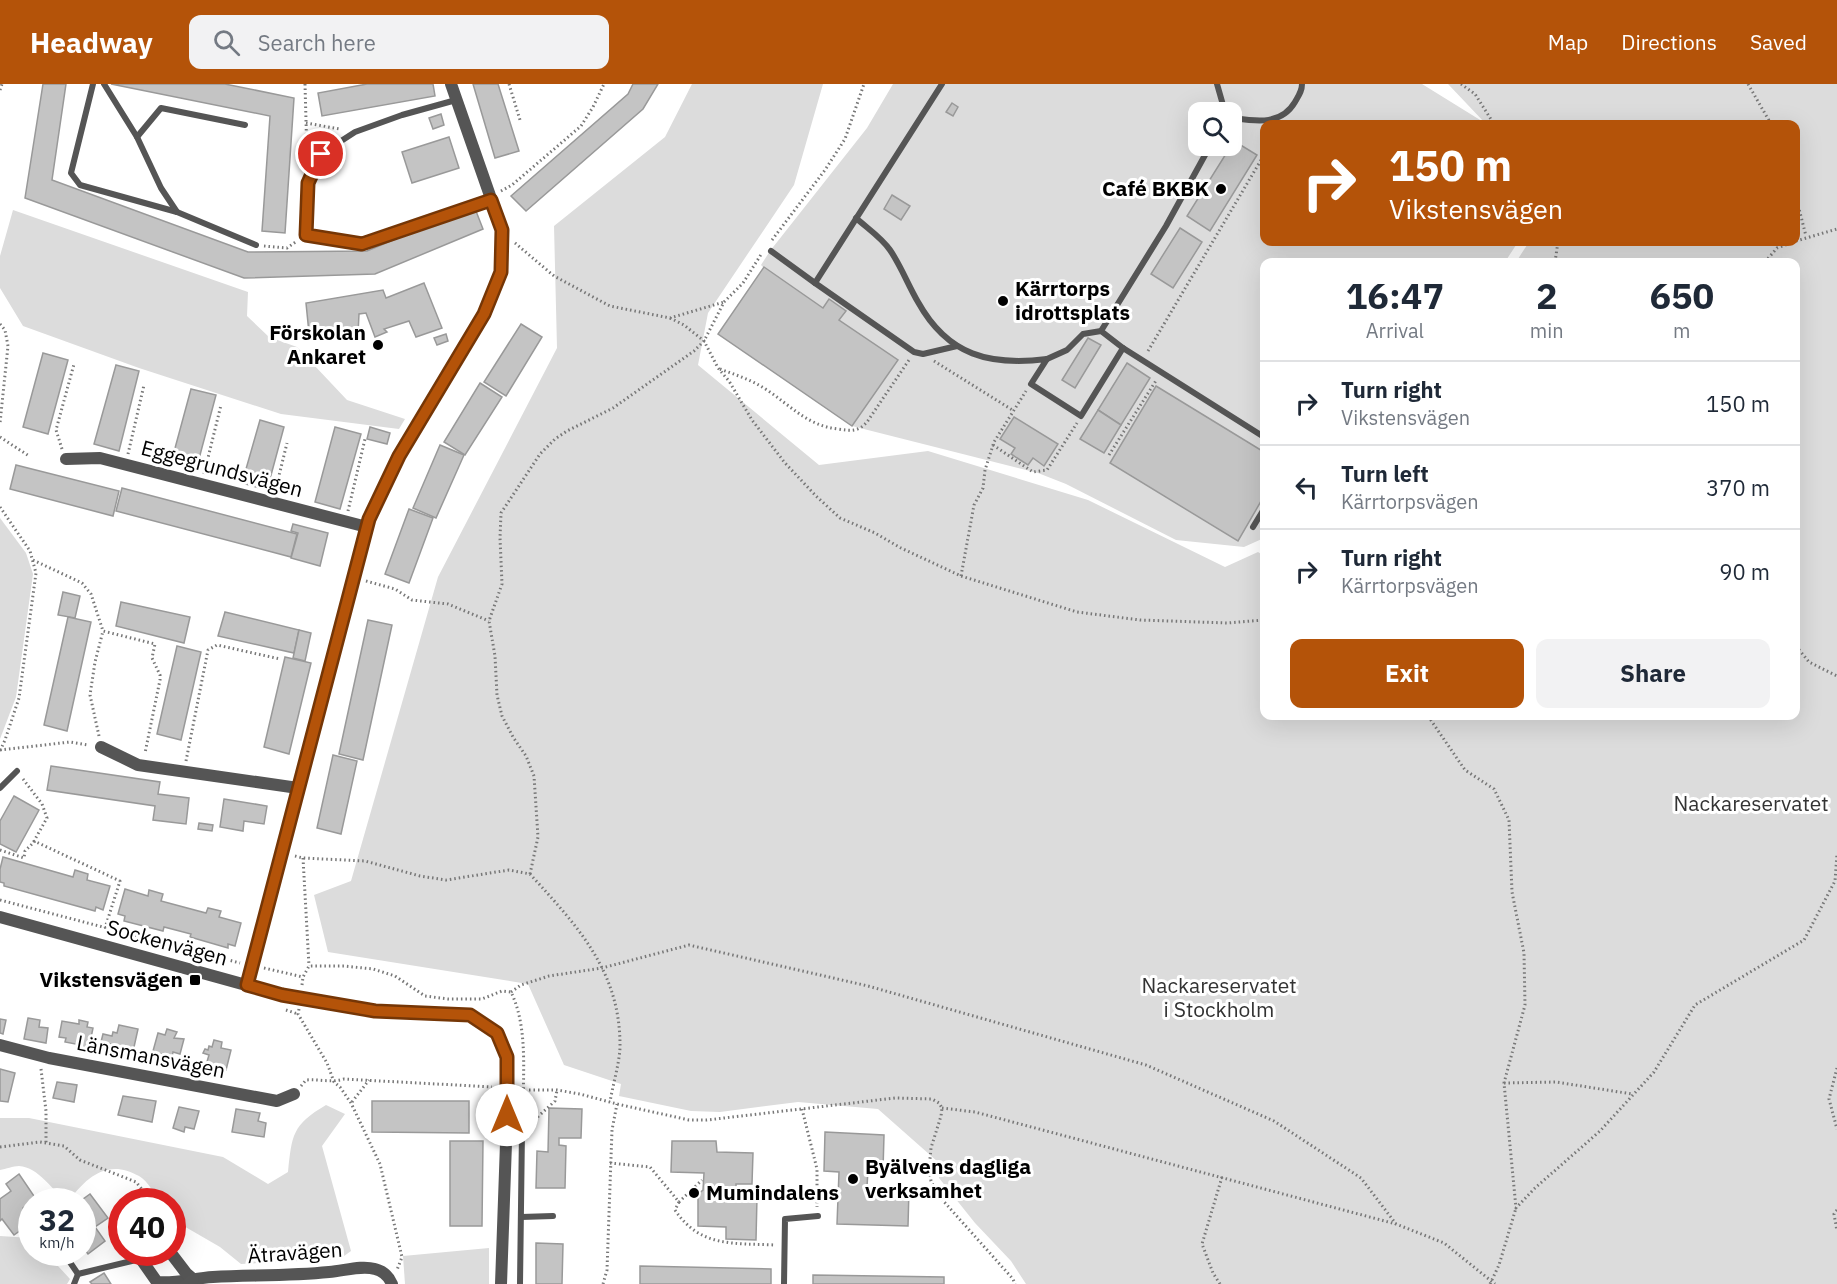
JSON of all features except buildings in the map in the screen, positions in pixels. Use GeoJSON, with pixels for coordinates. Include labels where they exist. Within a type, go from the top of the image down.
{"type":"FeatureCollection","features":[{"type":"Feature","properties":{"kind":"street"},"geometry":{"type":"LineString","coordinates":[[247,985],[247,965],[283,853],[367,527],[399,456],[484,314],[501,272],[502,230],[451,84]]}},
{"type":"Feature","properties":{"kind":"street","name":"Eggegrundsvägen"},"geometry":{"type":"LineString","coordinates":[[66,459],[100,458],[367,527]]}},
{"type":"Feature","properties":{"kind":"street"},"geometry":{"type":"LineString","coordinates":[[101,747],[142,765],[298,788]]}},
{"type":"Feature","properties":{"kind":"street","name":"Sockenvägen"},"geometry":{"type":"LineString","coordinates":[[0,917],[282,995],[375,1011],[470,1015],[497,1033],[507,1057],[501,1284]]}},
{"type":"Feature","properties":{"kind":"street","name":"Länsmansvägen"},"geometry":{"type":"LineString","coordinates":[[0,1045],[39,1055],[277,1101],[294,1094]]}},
{"type":"Feature","properties":{"kind":"street","name":"Ätravägen"},"geometry":{"type":"LineString","coordinates":[[145,1266],[157,1282],[171,1284],[193,1279],[308,1274],[362,1268],[375,1269],[391,1281]]}},
{"type":"Feature","properties":{"kind":"street"},"geometry":{"type":"LineString","coordinates":[[181,1266],[193,1279]]}},
{"type":"Feature","properties":{"kind":"lane"},"geometry":{"type":"LineString","coordinates":[[93,84],[71,173],[80,184],[177,213],[256,245]]}},
{"type":"Feature","properties":{"kind":"lane"},"geometry":{"type":"LineString","coordinates":[[104,84],[137,137],[161,188],[177,213]]}},
{"type":"Feature","properties":{"kind":"lane"},"geometry":{"type":"LineString","coordinates":[[815,283],[942,84]]}},
{"type":"Feature","properties":{"kind":"lane"},"geometry":{"type":"LineString","coordinates":[[1217,84],[1222,102]]}},
{"type":"Feature","properties":{"kind":"lane"},"geometry":{"type":"LineString","coordinates":[[1275,120],[1291,110],[1302,90],[1302,84]]}},
{"type":"Feature","properties":{"kind":"lane"},"geometry":{"type":"LineString","coordinates":[[456,100],[402,115],[355,132],[321,154],[308,183],[306,235],[362,244],[491,200]]}},
{"type":"Feature","properties":{"kind":"lane"},"geometry":{"type":"LineString","coordinates":[[137,137],[161,108],[245,125]]}},
{"type":"Feature","properties":{"kind":"lane"},"geometry":{"type":"LineString","coordinates":[[1242,119],[1260,121]]}},
{"type":"Feature","properties":{"kind":"lane"},"geometry":{"type":"LineString","coordinates":[[1101,331],[1166,226],[1204,156]]}},
{"type":"Feature","properties":{"kind":"lane"},"geometry":{"type":"LineString","coordinates":[[856,218],[889,248],[920,305],[937,329],[957,346],[981,357],[1004,362],[1047,359],[1067,350],[1083,334],[1101,331],[1123,348],[1260,434]]}},
{"type":"Feature","properties":{"kind":"lane"},"geometry":{"type":"LineString","coordinates":[[771,251],[914,352],[923,354],[957,346]]}},
{"type":"Feature","properties":{"kind":"lane"},"geometry":{"type":"LineString","coordinates":[[1047,359],[1031,384],[1081,416],[1123,348]]}},
{"type":"Feature","properties":{"kind":"lane"},"geometry":{"type":"LineString","coordinates":[[1253,527],[1260,516]]}},
{"type":"Feature","properties":{"kind":"lane"},"geometry":{"type":"LineString","coordinates":[[0,788],[17,771]]}},
{"type":"Feature","properties":{"kind":"lane"},"geometry":{"type":"LineString","coordinates":[[507,1115],[522,1130],[520,1284]]}},
{"type":"Feature","properties":{"kind":"lane"},"geometry":{"type":"LineString","coordinates":[[521,1217],[553,1216]]}},
{"type":"Feature","properties":{"kind":"lane"},"geometry":{"type":"LineString","coordinates":[[784,1284],[785,1219],[818,1216]]}},
{"type":"Feature","properties":{"kind":"lane"},"geometry":{"type":"LineString","coordinates":[[78,1274],[108,1265]]}},
{"type":"Feature","properties":{"kind":"lane"},"geometry":{"type":"LineString","coordinates":[[73,1266],[78,1274]]}},
{"type":"Feature","properties":{"kind":"lane"},"geometry":{"type":"LineString","coordinates":[[74,1284],[78,1274]]}},
{"type":"Feature","properties":{"kind":"path"},"geometry":{"type":"LineString","coordinates":[[0,90],[2,84]]}},
{"type":"Feature","properties":{"kind":"path"},"geometry":{"type":"LineString","coordinates":[[305,84],[307,159]]}},
{"type":"Feature","properties":{"kind":"path"},"geometry":{"type":"LineString","coordinates":[[509,84],[520,120]]}},
{"type":"Feature","properties":{"kind":"path"},"geometry":{"type":"LineString","coordinates":[[512,185],[580,126],[593,107],[604,84]]}},
{"type":"Feature","properties":{"kind":"path"},"geometry":{"type":"LineString","coordinates":[[530,874],[538,837],[534,776],[526,756],[502,716],[497,695],[495,656],[489,621],[502,584],[501,513],[540,454],[555,439],[613,408],[694,351],[704,341],[724,302],[743,283],[766,248],[825,171],[845,139],[864,84]]}},
{"type":"Feature","properties":{"kind":"path"},"geometry":{"type":"LineString","coordinates":[[1461,84],[1475,94],[1491,120]]}},
{"type":"Feature","properties":{"kind":"path"},"geometry":{"type":"LineString","coordinates":[[1748,84],[1770,120]]}},
{"type":"Feature","properties":{"kind":"path"},"geometry":{"type":"LineString","coordinates":[[306,123],[355,132]]}},
{"type":"Feature","properties":{"kind":"path"},"geometry":{"type":"LineString","coordinates":[[1143,360],[1260,161]]}},
{"type":"Feature","properties":{"kind":"path"},"geometry":{"type":"LineString","coordinates":[[1800,213],[1806,237]]}},
{"type":"Feature","properties":{"kind":"path"},"geometry":{"type":"LineString","coordinates":[[1800,239],[1837,229]]}},
{"type":"Feature","properties":{"kind":"path"},"geometry":{"type":"LineString","coordinates":[[502,230],[554,276],[610,306],[670,318],[684,325],[704,341],[718,368],[729,381],[752,420],[785,463],[840,518],[961,576],[1077,612],[1117,618],[1260,621]]}},
{"type":"Feature","properties":{"kind":"path"},"geometry":{"type":"LineString","coordinates":[[256,245],[286,248],[306,235]]}},
{"type":"Feature","properties":{"kind":"path"},"geometry":{"type":"LineString","coordinates":[[1768,258],[1777,248],[1782,246]]}},
{"type":"Feature","properties":{"kind":"path"},"geometry":{"type":"LineString","coordinates":[[670,318],[724,302]]}},
{"type":"Feature","properties":{"kind":"path"},"geometry":{"type":"LineString","coordinates":[[0,324],[5,330],[8,346],[0,423]]}},
{"type":"Feature","properties":{"kind":"path"},"geometry":{"type":"LineString","coordinates":[[718,368],[746,378],[766,389],[793,410],[822,428],[854,431],[867,422],[914,352]]}},
{"type":"Feature","properties":{"kind":"path"},"geometry":{"type":"LineString","coordinates":[[923,354],[1014,411]]}},
{"type":"Feature","properties":{"kind":"path"},"geometry":{"type":"LineString","coordinates":[[66,459],[56,430],[74,364]]}},
{"type":"Feature","properties":{"kind":"path"},"geometry":{"type":"LineString","coordinates":[[1109,455],[1161,372]]}},
{"type":"Feature","properties":{"kind":"path"},"geometry":{"type":"LineString","coordinates":[[961,576],[974,505],[983,488],[985,470],[993,445],[1031,384]]}},
{"type":"Feature","properties":{"kind":"path"},"geometry":{"type":"LineString","coordinates":[[126,464],[144,385]]}},
{"type":"Feature","properties":{"kind":"path"},"geometry":{"type":"LineString","coordinates":[[202,484],[220,405]]}},
{"type":"Feature","properties":{"kind":"path"},"geometry":{"type":"LineString","coordinates":[[993,445],[1034,472],[1047,470],[1081,416]]}},
{"type":"Feature","properties":{"kind":"path"},"geometry":{"type":"LineString","coordinates":[[0,437],[29,456]]}},
{"type":"Feature","properties":{"kind":"path"},"geometry":{"type":"LineString","coordinates":[[345,521],[365,439]]}},
{"type":"Feature","properties":{"kind":"path"},"geometry":{"type":"LineString","coordinates":[[273,502],[287,443]]}},
{"type":"Feature","properties":{"kind":"path"},"geometry":{"type":"LineString","coordinates":[[0,507],[30,551],[36,573],[19,698],[0,750]]}},
{"type":"Feature","properties":{"kind":"path"},"geometry":{"type":"LineString","coordinates":[[0,750],[70,742],[101,747],[90,695],[103,631],[91,594],[82,582],[33,560]]}},
{"type":"Feature","properties":{"kind":"path"},"geometry":{"type":"LineString","coordinates":[[354,578],[395,589],[412,600],[448,604],[489,621]]}},
{"type":"Feature","properties":{"kind":"path"},"geometry":{"type":"LineString","coordinates":[[103,631],[154,644],[152,658],[160,675],[142,765]]}},
{"type":"Feature","properties":{"kind":"path"},"geometry":{"type":"LineString","coordinates":[[184,771],[208,650],[217,645],[280,659]]}},
{"type":"Feature","properties":{"kind":"path"},"geometry":{"type":"LineString","coordinates":[[1800,651],[1809,662],[1837,675]]}},
{"type":"Feature","properties":{"kind":"path"},"geometry":{"type":"LineString","coordinates":[[942,1108],[975,1112],[1396,1224],[1444,1243],[1493,1283],[1516,1208],[1504,1083],[1525,1005],[1524,953],[1512,892],[1509,820],[1494,789],[1465,770],[1431,720]]}},
{"type":"Feature","properties":{"kind":"path"},"geometry":{"type":"LineString","coordinates":[[0,850],[24,858],[25,851],[35,841],[47,818],[42,804],[17,771]]}},
{"type":"Feature","properties":{"kind":"path"},"geometry":{"type":"LineString","coordinates":[[35,841],[120,880],[105,928]]}},
{"type":"Feature","properties":{"kind":"path"},"geometry":{"type":"LineString","coordinates":[[283,853],[303,858],[365,861],[411,874],[446,880],[509,870],[530,874],[580,930],[609,982],[617,1015],[620,1048],[610,1102]]}},
{"type":"Feature","properties":{"kind":"path"},"geometry":{"type":"LineString","coordinates":[[1516,1208],[1535,1188],[1600,1131],[1654,1072],[1695,1005],[1804,940],[1835,881],[1837,854]]}},
{"type":"Feature","properties":{"kind":"path"},"geometry":{"type":"LineString","coordinates":[[0,900],[247,965],[303,977],[309,966],[303,858]]}},
{"type":"Feature","properties":{"kind":"path"},"geometry":{"type":"LineString","coordinates":[[309,966],[373,969],[395,976],[426,996],[448,999],[482,999],[502,991],[511,992],[520,984],[549,976],[602,968],[689,945],[868,986],[1146,1065],[1274,1121],[1361,1178],[1396,1224]]}},
{"type":"Feature","properties":{"kind":"path"},"geometry":{"type":"LineString","coordinates":[[511,992],[516,1001],[521,1023],[523,1110],[531,1124],[532,1132]]}},
{"type":"Feature","properties":{"kind":"path"},"geometry":{"type":"LineString","coordinates":[[298,1014],[327,1063],[334,1082],[351,1102],[380,1164],[402,1257],[400,1266],[391,1281]]}},
{"type":"Feature","properties":{"kind":"path"},"geometry":{"type":"LineString","coordinates":[[39,1055],[46,1111],[46,1143]]}},
{"type":"Feature","properties":{"kind":"path"},"geometry":{"type":"LineString","coordinates":[[1837,1068],[1829,1099],[1837,1129]]}},
{"type":"Feature","properties":{"kind":"path"},"geometry":{"type":"LineString","coordinates":[[294,1094],[306,1080],[317,1079],[334,1082],[344,1079],[492,1087]]}},
{"type":"Feature","properties":{"kind":"path"},"geometry":{"type":"LineString","coordinates":[[351,1102],[369,1080]]}},
{"type":"Feature","properties":{"kind":"path"},"geometry":{"type":"LineString","coordinates":[[1504,1083],[1556,1082],[1632,1094]]}},
{"type":"Feature","properties":{"kind":"path"},"geometry":{"type":"LineString","coordinates":[[529,1090],[557,1090],[698,1120],[895,1098],[932,1099],[942,1108],[931,1148],[928,1169],[931,1181],[938,1195],[1015,1284]]}},
{"type":"Feature","properties":{"kind":"path"},"geometry":{"type":"LineString","coordinates":[[531,1124],[555,1101],[557,1090]]}},
{"type":"Feature","properties":{"kind":"path"},"geometry":{"type":"LineString","coordinates":[[603,1284],[607,1270],[612,1130],[617,1104]]}},
{"type":"Feature","properties":{"kind":"path"},"geometry":{"type":"LineString","coordinates":[[802,1109],[818,1169],[818,1216]]}},
{"type":"Feature","properties":{"kind":"path"},"geometry":{"type":"LineString","coordinates":[[0,1147],[40,1142],[64,1146],[80,1160],[136,1182],[141,1188]]}},
{"type":"Feature","properties":{"kind":"path"},"geometry":{"type":"LineString","coordinates":[[610,1163],[650,1167],[679,1202]]}},
{"type":"Feature","properties":{"kind":"path"},"geometry":{"type":"LineString","coordinates":[[1220,1284],[1213,1273],[1202,1244],[1222,1177]]}},
{"type":"Feature","properties":{"kind":"path"},"geometry":{"type":"LineString","coordinates":[[702,1180],[679,1202],[675,1210],[697,1234],[722,1243],[785,1245]]}},
{"type":"Feature","properties":{"kind":"path"},"geometry":{"type":"LineString","coordinates":[[1837,1210],[1834,1214],[1837,1231]]}},
{"type":"Feature","properties":{"kind":"green space"},"geometry":{"type":"Polygon","coordinates":[[[692,84],[823,84],[794,185],[708,313],[698,365],[819,465],[928,451],[1088,500],[1225,567],[1258,552],[1260,553],[1260,720],[1800,720],[1800,258],[1519,258],[1526,246],[1800,246],[1800,120],[1482,120],[1448,84],[1837,84],[1837,1284],[1026,1284],[1011,1261],[975,1223],[939,1178],[938,1162],[878,1109],[798,1102],[720,1112],[691,1111],[619,1096],[621,1084],[564,1065],[528,984],[328,952],[314,895],[351,881],[438,577],[557,348],[554,226],[665,137],[692,84]]]}},
{"type":"Feature","properties":{"kind":"green space"},"geometry":{"type":"Polygon","coordinates":[[[893,84],[1422,84],[1480,120],[1260,120],[1260,246],[1515,246],[1508,258],[1260,258],[1260,540],[1244,547],[1176,540],[1066,484],[1038,473],[852,426],[718,334],[764,268],[761,265],[770,251],[867,128],[893,84]]]}},
{"type":"Feature","properties":{"kind":"green space"},"geometry":{"type":"Polygon","coordinates":[[[13,210],[248,292],[247,316],[269,337],[297,347],[347,400],[405,419],[399,429],[281,414],[139,368],[23,326],[0,288],[0,256],[13,210]]]}},
{"type":"Feature","properties":{"kind":"green space"},"geometry":{"type":"Polygon","coordinates":[[[0,518],[26,553],[33,574],[16,697],[0,739],[0,518]]]}},
{"type":"Feature","properties":{"kind":"green space"},"geometry":{"type":"Polygon","coordinates":[[[326,1105],[345,1114],[322,1146],[351,1251],[340,1259],[241,1264],[220,1247],[186,1227],[186,1188],[151,1188],[142,1178],[128,1171],[117,1169],[99,1173],[79,1188],[53,1188],[33,1170],[26,1167],[14,1166],[0,1170],[0,1118],[29,1118],[223,1157],[268,1184],[288,1172],[296,1132],[300,1125],[326,1105]]]}},
{"type":"Feature","properties":{"kind":"green space"},"geometry":{"type":"Polygon","coordinates":[[[0,1236],[18,1237],[18,1266],[58,1266],[70,1279],[67,1284],[0,1284],[0,1236]]]}},
{"type":"Feature","properties":{"kind":"green space"},"geometry":{"type":"Polygon","coordinates":[[[489,1248],[489,1284],[405,1284],[403,1256],[489,1248]]]}},
{"type":"Feature","properties":{"kind":"place","name":"Café BKBK"},"geometry":{"type":"Point","coordinates":[1221,189]}},
{"type":"Feature","properties":{"kind":"place","name":"Kärrtorps idrottsplats"},"geometry":{"type":"Point","coordinates":[1003,301]}},
{"type":"Feature","properties":{"kind":"place","name":"Förskolan Ankaret"},"geometry":{"type":"Point","coordinates":[378,345]}},
{"type":"Feature","properties":{"kind":"place","name":"Vikstensvägen"},"geometry":{"type":"Point","coordinates":[195,980]}},
{"type":"Feature","properties":{"kind":"place","name":"Byälvens dagliga verksamhet"},"geometry":{"type":"Point","coordinates":[853,1179]}},
{"type":"Feature","properties":{"kind":"place","name":"Mumindalens"},"geometry":{"type":"Point","coordinates":[694,1193]}},
{"type":"Feature","properties":{"kind":"route"},"geometry":{"type":"LineString","coordinates":[[321,154],[308,183],[306,235],[362,244],[491,200],[502,230],[501,272],[484,314],[399,456],[369,519],[247,985],[282,995],[375,1011],[470,1015],[497,1033],[507,1057],[507,1115]]}},
{"type":"Feature","properties":{"kind":"park label","name":"Nackareservatet"},"geometry":{"type":"Point","coordinates":[1751,804]}},
{"type":"Feature","properties":{"kind":"park label","name":"Nackareservatet i Stockholm"},"geometry":{"type":"Point","coordinates":[1219,998]}}]}
